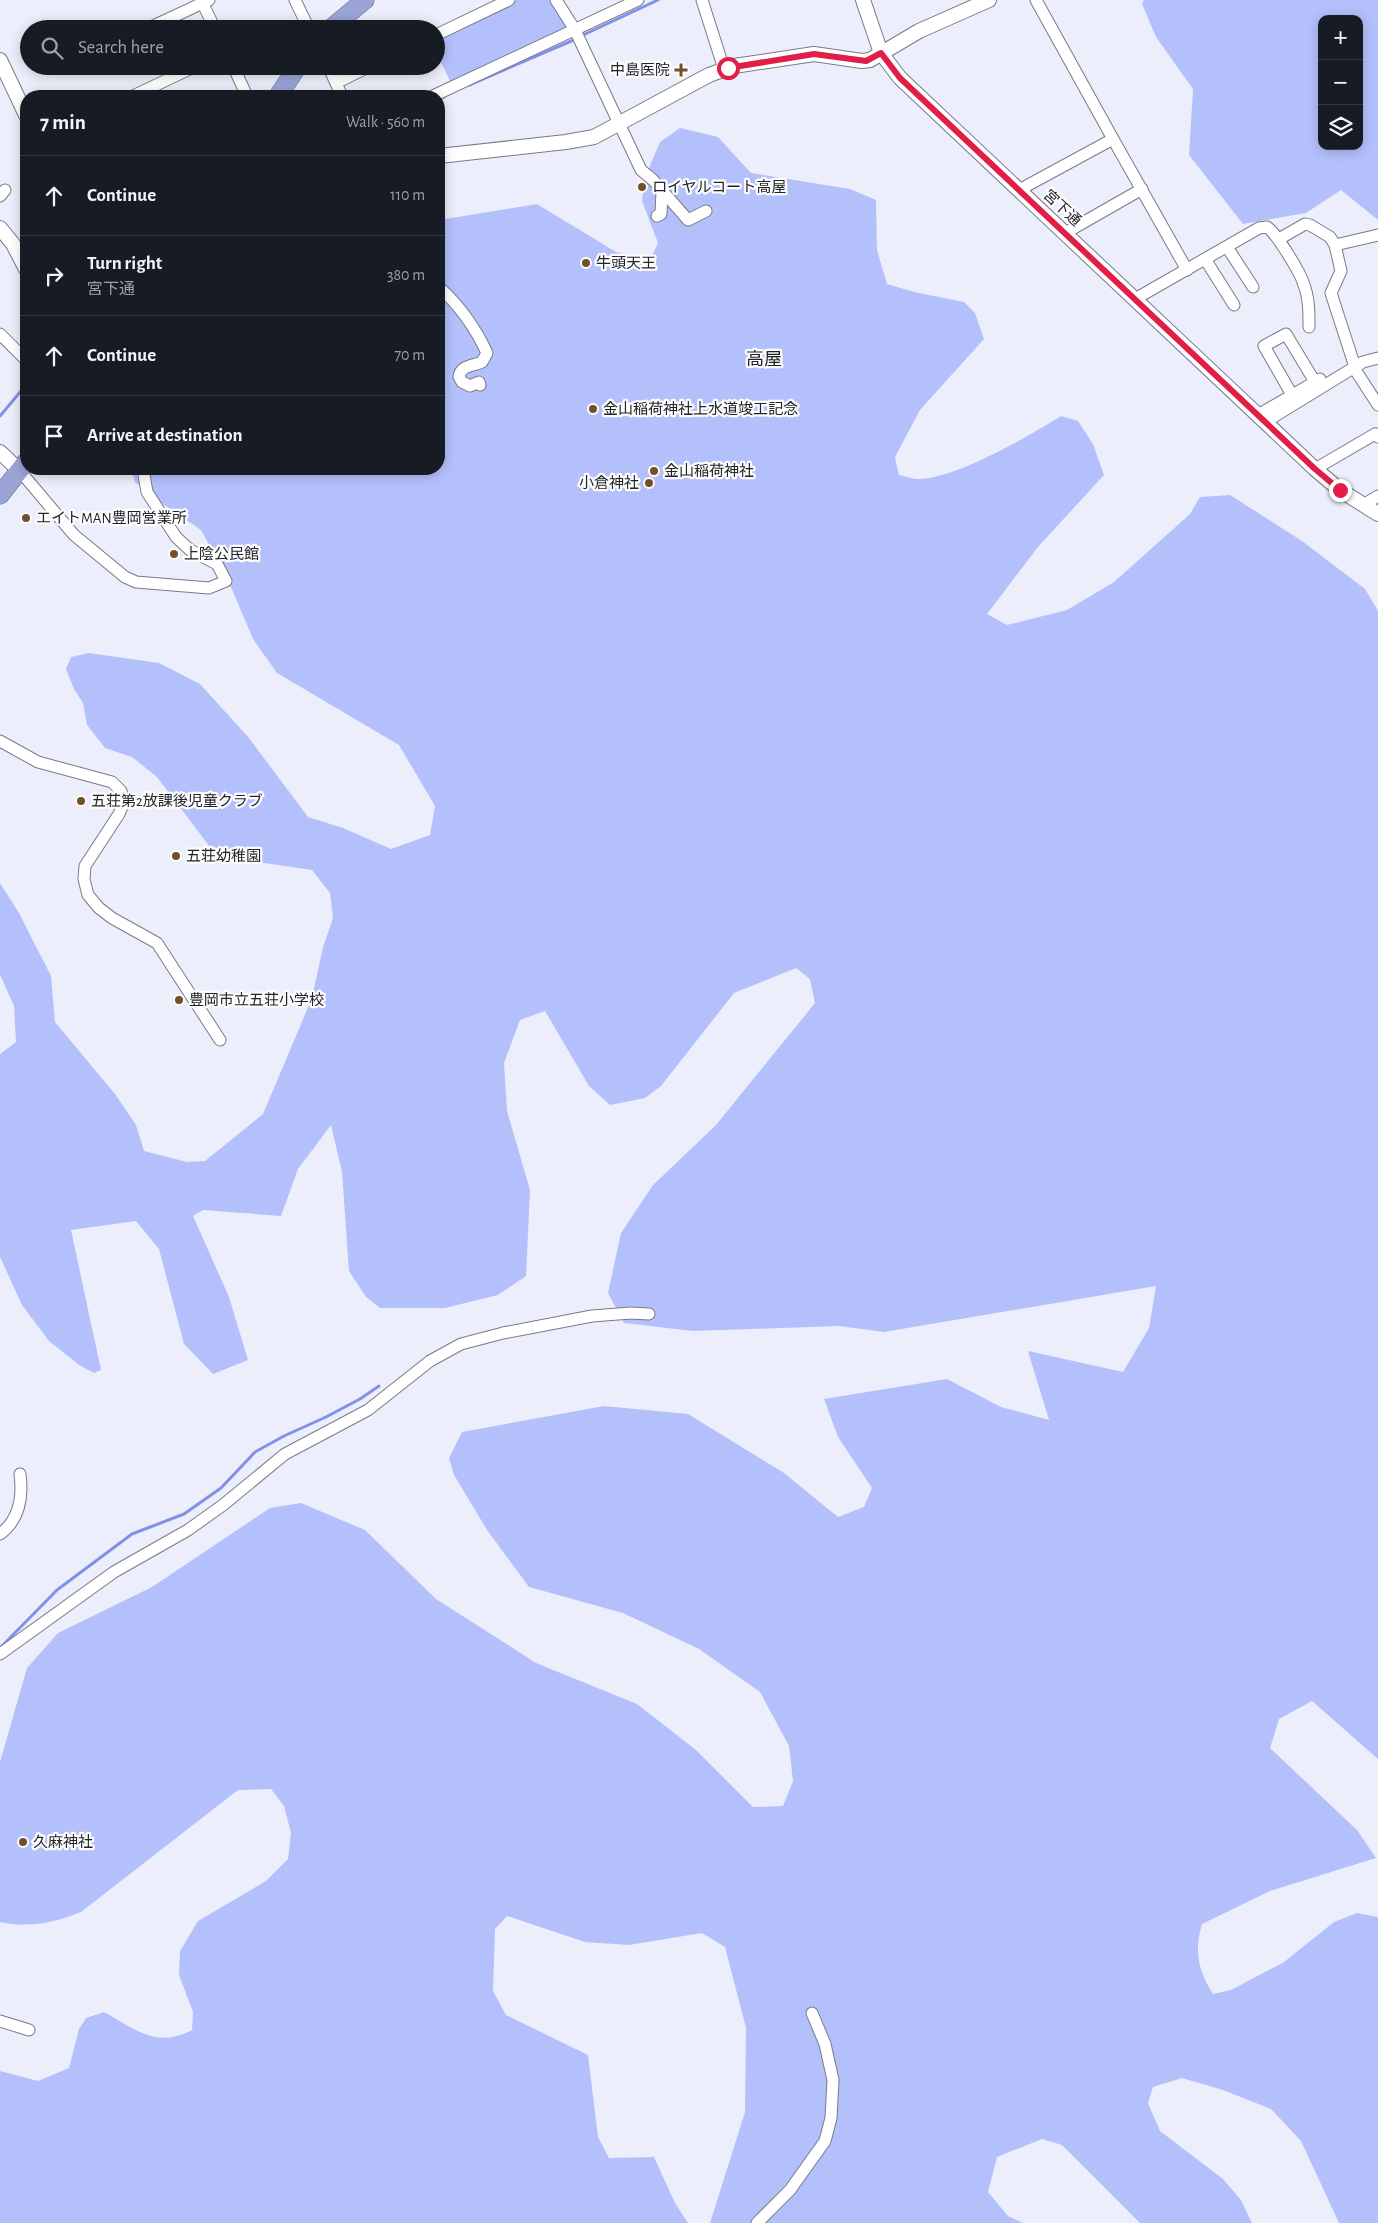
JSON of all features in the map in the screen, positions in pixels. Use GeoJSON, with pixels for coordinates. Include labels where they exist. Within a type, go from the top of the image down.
{"type":"FeatureCollection","features":[{"type":"Feature","properties":{"kind":"highway"},"geometry":{"type":"LineString","coordinates":[[341,20],[365,0]]}},
{"type":"Feature","properties":{"kind":"highway"},"geometry":{"type":"LineString","coordinates":[[282,90],[292,75]]}},
{"type":"Feature","properties":{"kind":"highway"},"geometry":{"type":"LineString","coordinates":[[0,495],[20,470]]}},
{"type":"Feature","properties":{"kind":"street"},"geometry":{"type":"LineString","coordinates":[[296,0],[305,20]]}},
{"type":"Feature","properties":{"kind":"street"},"geometry":{"type":"LineString","coordinates":[[445,31],[509,0]]}},
{"type":"Feature","properties":{"kind":"street"},"geometry":{"type":"LineString","coordinates":[[556,0],[575,31],[641,170],[688,220],[706,211]]}},
{"type":"Feature","properties":{"kind":"street"},"geometry":{"type":"LineString","coordinates":[[445,91],[638,0]]}},
{"type":"Feature","properties":{"kind":"street"},"geometry":{"type":"LineString","coordinates":[[702,0],[724,69]]}},
{"type":"Feature","properties":{"kind":"street","name":"宮下通"},"geometry":{"type":"LineString","coordinates":[[863,0],[881,53],[900,78],[1315,469],[1340,490],[1378,514]]}},
{"type":"Feature","properties":{"kind":"street"},"geometry":{"type":"LineString","coordinates":[[1036,0],[1187,270]]}},
{"type":"Feature","properties":{"kind":"street"},"geometry":{"type":"LineString","coordinates":[[165,20],[204,1],[211,20]]}},
{"type":"Feature","properties":{"kind":"street"},"geometry":{"type":"LineString","coordinates":[[445,155],[576,141],[594,137],[724,69],[806,55],[828,55],[862,61],[874,58],[919,31],[986,1]]}},
{"type":"Feature","properties":{"kind":"street"},"geometry":{"type":"LineString","coordinates":[[0,60],[20,102]]}},
{"type":"Feature","properties":{"kind":"street"},"geometry":{"type":"LineString","coordinates":[[146,90],[177,75]]}},
{"type":"Feature","properties":{"kind":"street"},"geometry":{"type":"LineString","coordinates":[[237,75],[244,90]]}},
{"type":"Feature","properties":{"kind":"street"},"geometry":{"type":"LineString","coordinates":[[332,75],[339,90]]}},
{"type":"Feature","properties":{"kind":"street"},"geometry":{"type":"LineString","coordinates":[[336,83],[352,75]]}},
{"type":"Feature","properties":{"kind":"street"},"geometry":{"type":"LineString","coordinates":[[1019,190],[1113,139]]}},
{"type":"Feature","properties":{"kind":"street"},"geometry":{"type":"LineString","coordinates":[[1065,233],[1142,189]]}},
{"type":"Feature","properties":{"kind":"street"},"geometry":{"type":"LineString","coordinates":[[657,216],[661,214],[662,191]]}},
{"type":"Feature","properties":{"kind":"street"},"geometry":{"type":"LineString","coordinates":[[1278,238],[1306,224],[1310,224],[1330,237],[1335,245],[1341,271],[1330,293],[1354,367],[1378,404]]}},
{"type":"Feature","properties":{"kind":"street"},"geometry":{"type":"LineString","coordinates":[[1135,299],[1263,227],[1271,229],[1278,238],[1304,283],[1309,307],[1310,327]]}},
{"type":"Feature","properties":{"kind":"street"},"geometry":{"type":"LineString","coordinates":[[0,228],[13,244],[20,257]]}},
{"type":"Feature","properties":{"kind":"street"},"geometry":{"type":"LineString","coordinates":[[1335,245],[1378,235]]}},
{"type":"Feature","properties":{"kind":"street"},"geometry":{"type":"LineString","coordinates":[[1227,246],[1253,287]]}},
{"type":"Feature","properties":{"kind":"street"},"geometry":{"type":"LineString","coordinates":[[1204,259],[1234,305]]}},
{"type":"Feature","properties":{"kind":"street"},"geometry":{"type":"LineString","coordinates":[[445,293],[462,310],[473,325],[487,353],[482,362],[462,369],[459,376],[470,386],[481,383]]}},
{"type":"Feature","properties":{"kind":"street"},"geometry":{"type":"LineString","coordinates":[[0,334],[20,354]]}},
{"type":"Feature","properties":{"kind":"street"},"geometry":{"type":"LineString","coordinates":[[1261,418],[1292,395],[1317,380],[1286,334],[1264,346],[1292,395]]}},
{"type":"Feature","properties":{"kind":"street"},"geometry":{"type":"LineString","coordinates":[[1261,418],[1354,367],[1378,358]]}},
{"type":"Feature","properties":{"kind":"street"},"geometry":{"type":"LineString","coordinates":[[1315,469],[1375,434],[1378,437]]}},
{"type":"Feature","properties":{"kind":"street"},"geometry":{"type":"LineString","coordinates":[[0,452],[20,464]]}},
{"type":"Feature","properties":{"kind":"street"},"geometry":{"type":"LineString","coordinates":[[30,475],[74,535],[125,577],[136,582],[209,588],[226,581],[217,564],[190,550],[176,537],[147,492],[144,475]]}},
{"type":"Feature","properties":{"kind":"street"},"geometry":{"type":"LineString","coordinates":[[1362,505],[1378,496]]}},
{"type":"Feature","properties":{"kind":"street"},"geometry":{"type":"LineString","coordinates":[[0,741],[38,762],[112,782],[121,790],[124,802],[119,814],[86,866],[84,880],[88,895],[99,908],[112,918],[157,943],[220,1040]]}},
{"type":"Feature","properties":{"kind":"street"},"geometry":{"type":"LineString","coordinates":[[0,1654],[107,1577],[188,1530],[236,1495],[285,1454],[368,1410],[430,1360],[461,1344],[503,1333],[592,1316],[631,1313],[649,1314]]}},
{"type":"Feature","properties":{"kind":"street"},"geometry":{"type":"LineString","coordinates":[[0,1534],[16,1518],[19,1504],[20,1474]]}},
{"type":"Feature","properties":{"kind":"street"},"geometry":{"type":"LineString","coordinates":[[757,2223],[790,2190],[825,2141],[831,2118],[833,2080],[825,2044],[812,2013]]}},
{"type":"Feature","properties":{"kind":"street"},"geometry":{"type":"LineString","coordinates":[[0,2021],[29,2030]]}},
{"type":"Feature","properties":{"kind":"shaded area"},"geometry":{"type":"Polygon","coordinates":[[[517,0],[552,0],[568,24],[566,30],[451,83],[445,71],[445,34],[517,0]]]}},
{"type":"Feature","properties":{"kind":"shaded area"},"geometry":{"type":"Polygon","coordinates":[[[1144,0],[1378,0],[1378,220],[1341,190],[1306,213],[1243,224],[1189,155],[1193,89],[1156,37],[1142,4],[1144,0]]]}},
{"type":"Feature","properties":{"kind":"shaded area"},"geometry":{"type":"Polygon","coordinates":[[[680,128],[718,137],[751,173],[850,189],[876,200],[877,250],[887,284],[914,292],[964,302],[975,313],[984,339],[920,410],[895,457],[899,475],[918,479],[951,472],[991,455],[1061,416],[1078,421],[1093,444],[1104,475],[1038,547],[987,614],[1007,625],[1067,610],[1114,582],[1190,514],[1200,497],[1230,495],[1302,541],[1365,589],[1378,611],[1378,1759],[1312,1701],[1279,1719],[1270,1748],[1357,1830],[1376,1858],[1270,1891],[1202,1924],[1198,1952],[1204,1977],[1213,1994],[1231,1990],[1284,1962],[1334,1922],[1357,1913],[1378,1917],[1378,2223],[1339,2223],[1301,2141],[1271,2109],[1223,2090],[1182,2078],[1153,2087],[1148,2103],[1160,2131],[1223,2179],[1241,2200],[1252,2223],[1140,2223],[1062,2145],[1042,2139],[997,2157],[988,2192],[1008,2216],[1023,2223],[710,2223],[745,2112],[746,2028],[725,1947],[702,1933],[629,1945],[585,1942],[507,1916],[495,1929],[493,1991],[506,2015],[588,2055],[598,2137],[609,2158],[654,2157],[675,2203],[688,2223],[0,2223],[0,2071],[38,2081],[69,2068],[79,2029],[86,2018],[104,2012],[146,2035],[167,2038],[192,2030],[193,2012],[179,1975],[180,1951],[198,1921],[266,1881],[288,1859],[291,1833],[284,1806],[271,1789],[238,1790],[81,1912],[41,1923],[21,1925],[0,1922],[0,1762],[27,1668],[58,1633],[152,1587],[270,1508],[301,1503],[365,1530],[436,1599],[536,1663],[637,1704],[696,1750],[753,1807],[783,1806],[793,1781],[789,1746],[760,1692],[699,1649],[623,1613],[529,1587],[487,1530],[454,1475],[449,1458],[462,1432],[604,1406],[688,1414],[784,1473],[838,1517],[864,1507],[872,1488],[838,1437],[824,1399],[947,1379],[1001,1407],[1049,1420],[1028,1351],[1123,1372],[1149,1328],[1156,1286],[884,1332],[839,1326],[693,1331],[624,1323],[608,1293],[621,1233],[653,1185],[716,1125],[815,1003],[810,979],[796,968],[734,993],[661,1086],[645,1098],[610,1105],[589,1086],[545,1011],[520,1020],[504,1063],[507,1111],[530,1190],[526,1276],[498,1295],[445,1308],[380,1308],[366,1297],[349,1271],[342,1172],[331,1125],[298,1169],[281,1216],[203,1210],[193,1216],[229,1297],[248,1360],[213,1374],[184,1344],[159,1249],[136,1221],[71,1230],[101,1370],[94,1373],[79,1365],[49,1341],[22,1305],[0,1257],[0,1054],[16,1042],[14,1006],[0,975],[0,883],[19,913],[51,976],[55,1022],[115,1094],[136,1125],[144,1151],[187,1162],[205,1161],[263,1114],[312,998],[323,947],[333,918],[330,893],[312,870],[230,858],[213,851],[157,777],[132,757],[105,748],[87,725],[83,703],[74,689],[66,669],[71,657],[89,653],[159,663],[200,684],[249,738],[308,817],[343,828],[391,849],[430,835],[435,806],[399,745],[277,673],[253,639],[228,580],[201,530],[154,498],[135,482],[133,475],[445,475],[445,219],[537,204],[616,252],[650,260],[658,243],[642,201],[644,180],[660,142],[680,128]]]}},
{"type":"Feature","properties":{"kind":"waterway"},"geometry":{"type":"LineString","coordinates":[[581,36],[658,0]]}},
{"type":"Feature","properties":{"kind":"waterway"},"geometry":{"type":"LineString","coordinates":[[469,85],[576,39]]}},
{"type":"Feature","properties":{"kind":"waterway"},"geometry":{"type":"LineString","coordinates":[[0,416],[20,392]]}},
{"type":"Feature","properties":{"kind":"waterway"},"geometry":{"type":"LineString","coordinates":[[1,1647],[57,1590],[132,1534],[184,1514],[221,1488],[255,1452],[360,1399],[379,1386]]}},
{"type":"Feature","properties":{"kind":"place","name":"中島医院"},"geometry":{"type":"Point","coordinates":[681,70]}},
{"type":"Feature","properties":{"kind":"place","name":"ロイヤルコート高屋"},"geometry":{"type":"Point","coordinates":[642,187]}},
{"type":"Feature","properties":{"kind":"place","name":"牛頭天王"},"geometry":{"type":"Point","coordinates":[586,263]}},
{"type":"Feature","properties":{"kind":"place","name":"金山稲荷神社上水道竣工記念"},"geometry":{"type":"Point","coordinates":[593,409]}},
{"type":"Feature","properties":{"kind":"place","name":"金山稲荷神社"},"geometry":{"type":"Point","coordinates":[654,471]}},
{"type":"Feature","properties":{"kind":"place","name":"小倉神社"},"geometry":{"type":"Point","coordinates":[649,483]}},
{"type":"Feature","properties":{"kind":"place","name":"エイトMAN豊岡営業所"},"geometry":{"type":"Point","coordinates":[26,518]}},
{"type":"Feature","properties":{"kind":"place","name":"上陰公民館"},"geometry":{"type":"Point","coordinates":[174,554]}},
{"type":"Feature","properties":{"kind":"place","name":"五荘第2放課後児童クラブ"},"geometry":{"type":"Point","coordinates":[81,801]}},
{"type":"Feature","properties":{"kind":"place","name":"五荘幼稚園"},"geometry":{"type":"Point","coordinates":[176,856]}},
{"type":"Feature","properties":{"kind":"place","name":"豊岡市立五荘小学校"},"geometry":{"type":"Point","coordinates":[179,1000]}},
{"type":"Feature","properties":{"kind":"place","name":"久麻神社"},"geometry":{"type":"Point","coordinates":[23,1842]}},
{"type":"Feature","properties":{"kind":"district","name":"高屋"},"geometry":{"type":"Point","coordinates":[764,360]}},
{"type":"Feature","properties":{"kind":"route"},"geometry":{"type":"LineString","coordinates":[[728,68],[814,54],[866,61],[881,53],[887,64],[900,78],[1315,469],[1340,490]]}}]}
